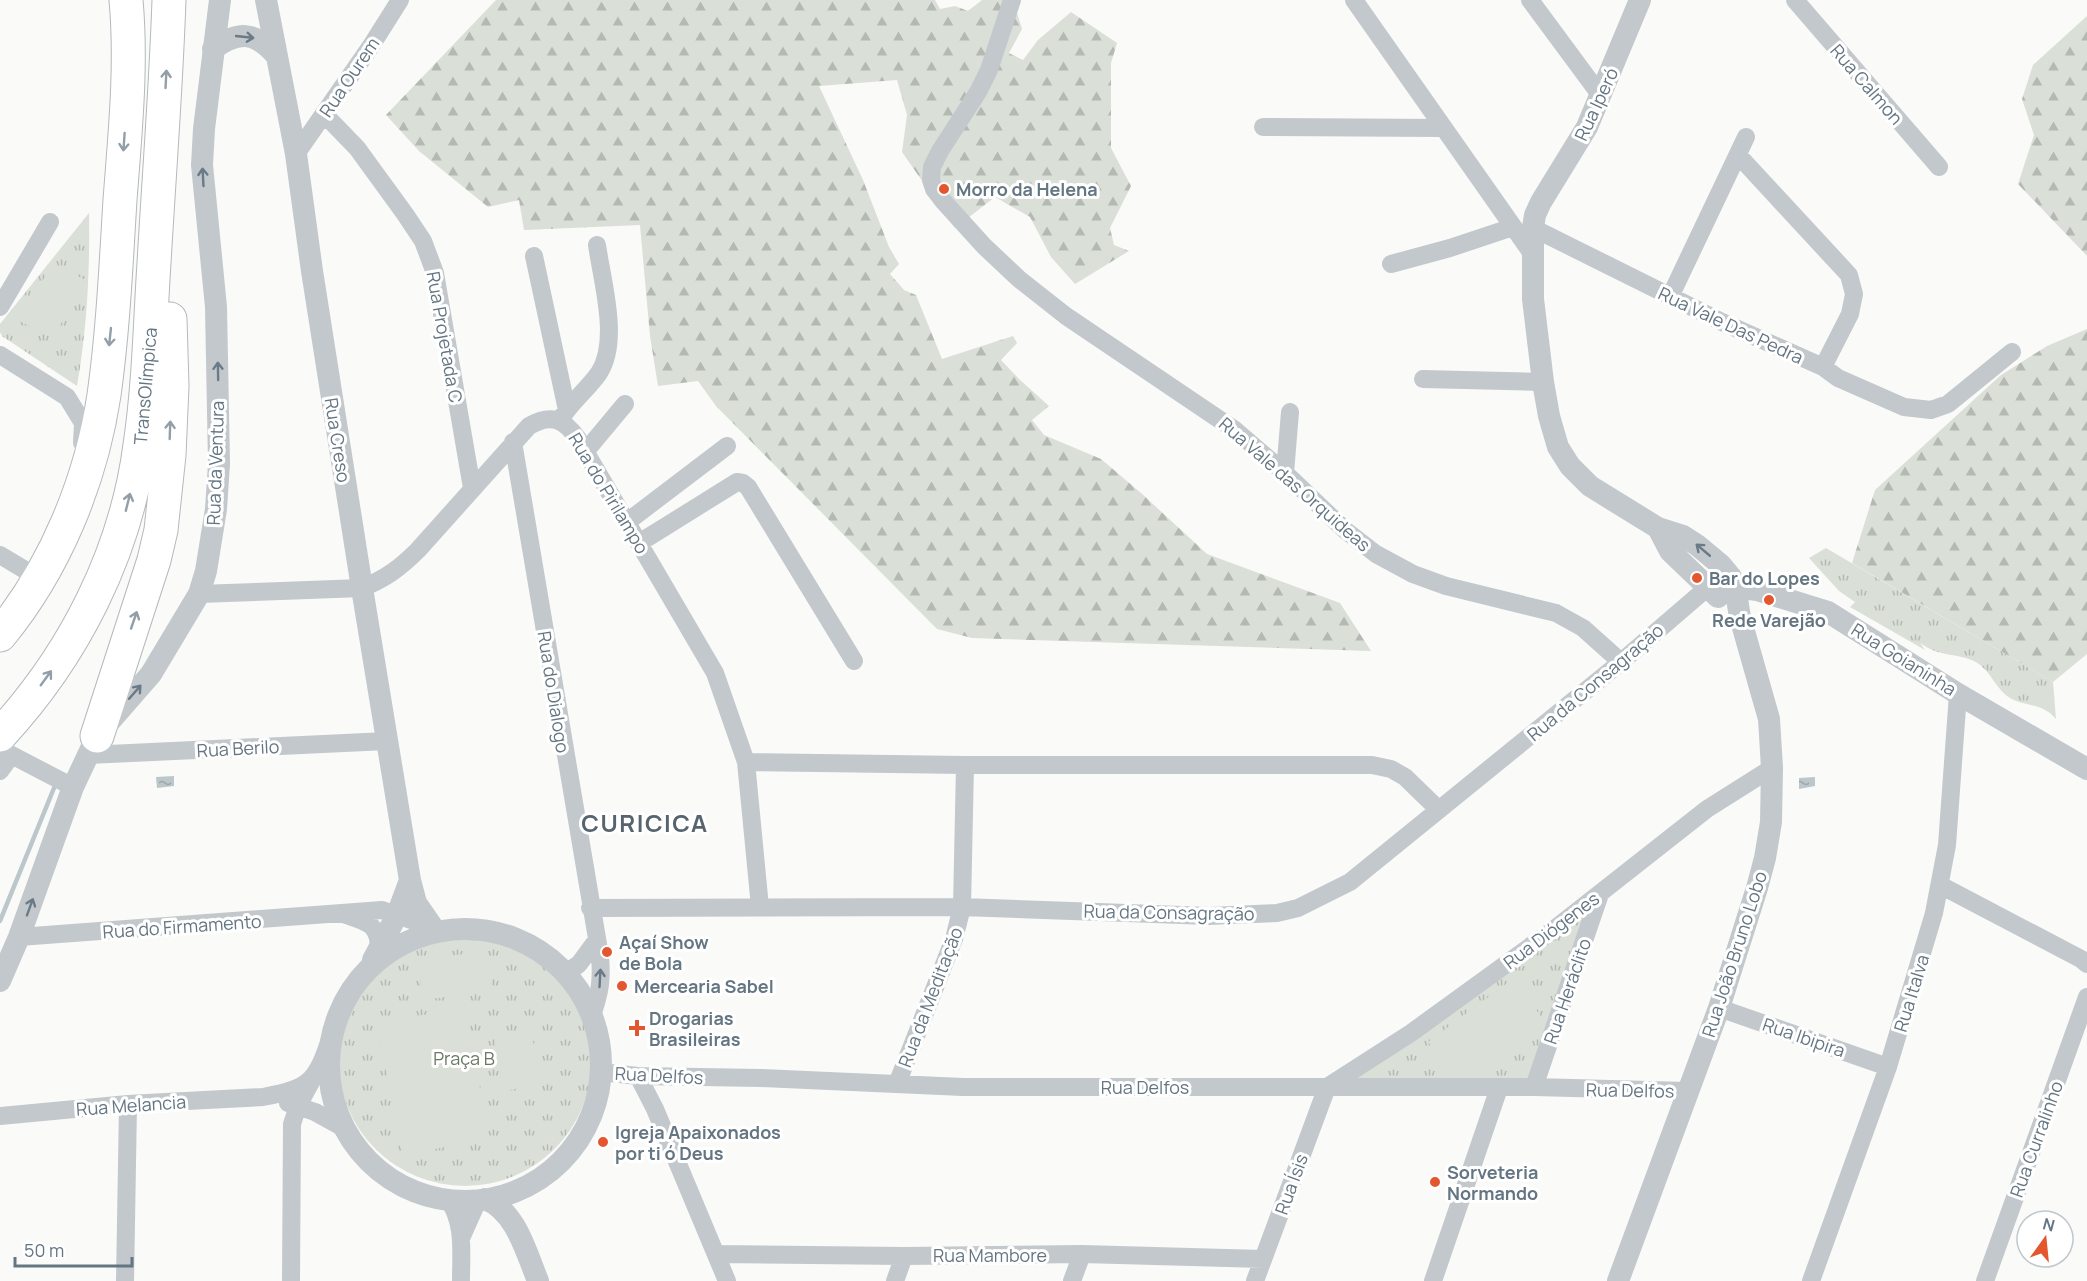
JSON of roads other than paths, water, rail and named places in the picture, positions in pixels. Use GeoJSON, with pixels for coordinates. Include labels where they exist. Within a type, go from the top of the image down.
{"type":"FeatureCollection","features":[{"type":"Feature","properties":{"kind":"highway"},"geometry":{"type":"LineString","coordinates":[[0,635],[34,589],[64,528],[88,462],[104,397],[113,311],[128,88],[126,0]]}},
{"type":"Feature","properties":{"kind":"highway","name":"TransOlímpica"},"geometry":{"type":"LineString","coordinates":[[5,741],[86,616],[101,585],[127,506],[140,446],[145,394],[169,0]]}},
{"type":"Feature","properties":{"kind":"highway"},"geometry":{"type":"LineString","coordinates":[[93,746],[154,560],[161,530],[170,455],[172,386],[170,202],[163,113]]}},
{"type":"Feature","properties":{"kind":"street","name":"Rua da Ventura"},"geometry":{"type":"LineString","coordinates":[[0,981],[19,937],[74,787],[93,746],[151,674],[199,594],[206,571],[216,508],[219,464],[216,307],[202,165],[204,129],[220,0]]}},
{"type":"Feature","properties":{"kind":"street","name":"Rua Creso"},"geometry":{"type":"LineString","coordinates":[[266,0],[296,154],[312,271],[410,880],[417,903],[433,932]]}},
{"type":"Feature","properties":{"kind":"street","name":"Rua Ourem"},"geometry":{"type":"LineString","coordinates":[[296,154],[400,0]]}},
{"type":"Feature","properties":{"kind":"street","name":"Rua Vale das Orquideas"},"geometry":{"type":"LineString","coordinates":[[1012,0],[989,70],[932,167],[931,180],[934,189],[984,246],[1019,279],[1066,316],[1226,424],[1285,473],[1345,530],[1376,554],[1413,574],[1446,586],[1556,613],[1583,628],[1622,662]]}},
{"type":"Feature","properties":{"kind":"street"},"geometry":{"type":"LineString","coordinates":[[1354,0],[1442,128],[1523,228],[1391,264]]}},
{"type":"Feature","properties":{"kind":"street"},"geometry":{"type":"LineString","coordinates":[[1530,0],[1601,96]]}},
{"type":"Feature","properties":{"kind":"street","name":"Rua Iperó"},"geometry":{"type":"LineString","coordinates":[[1541,202],[1587,128],[1640,0]]}},
{"type":"Feature","properties":{"kind":"street","name":"Rua Calmon"},"geometry":{"type":"LineString","coordinates":[[1795,0],[1939,167]]}},
{"type":"Feature","properties":{"kind":"street"},"geometry":{"type":"LineString","coordinates":[[213,49],[225,40],[237,36],[252,37],[266,44],[275,54]]}},
{"type":"Feature","properties":{"kind":"street","name":"Rua Projetada C"},"geometry":{"type":"LineString","coordinates":[[324,114],[357,148],[423,241],[435,273],[472,488]]}},
{"type":"Feature","properties":{"kind":"street"},"geometry":{"type":"LineString","coordinates":[[1263,127],[1442,128]]}},
{"type":"Feature","properties":{"kind":"street"},"geometry":{"type":"LineString","coordinates":[[1670,297],[1746,137]]}},
{"type":"Feature","properties":{"kind":"street","name":"Rua Vale Das Pedra"},"geometry":{"type":"LineString","coordinates":[[1523,228],[1822,367],[1850,314],[1854,294],[1849,275],[1738,155]]}},
{"type":"Feature","properties":{"kind":"street","name":"Rua João Bruno Lobo"},"geometry":{"type":"LineString","coordinates":[[1541,202],[1535,215],[1523,228],[1533,255],[1533,299],[1543,382],[1558,447],[1570,466],[1590,486],[1658,528],[1683,536],[1721,565],[1735,587],[1740,617],[1769,719],[1772,768],[1771,822],[1765,858],[1719,1008],[1618,1281]]}},
{"type":"Feature","properties":{"kind":"street"},"geometry":{"type":"LineString","coordinates":[[0,307],[50,222]]}},
{"type":"Feature","properties":{"kind":"street"},"geometry":{"type":"LineString","coordinates":[[564,415],[599,373],[609,343],[609,322],[597,245]]}},
{"type":"Feature","properties":{"kind":"street"},"geometry":{"type":"LineString","coordinates":[[534,256],[564,415]]}},
{"type":"Feature","properties":{"kind":"street"},"geometry":{"type":"LineString","coordinates":[[1822,367],[1838,378],[1904,407],[1931,410],[1948,404],[2012,352]]}},
{"type":"Feature","properties":{"kind":"street"},"geometry":{"type":"LineString","coordinates":[[0,355],[68,397],[83,423],[82,442],[67,498],[51,534],[17,594]]}},
{"type":"Feature","properties":{"kind":"street"},"geometry":{"type":"LineString","coordinates":[[1423,379],[1543,382]]}},
{"type":"Feature","properties":{"kind":"street"},"geometry":{"type":"LineString","coordinates":[[585,452],[625,404]]}},
{"type":"Feature","properties":{"kind":"street"},"geometry":{"type":"LineString","coordinates":[[1285,473],[1290,412]]}},
{"type":"Feature","properties":{"kind":"street","name":"Rua do Pirilampo"},"geometry":{"type":"LineString","coordinates":[[199,594],[362,588],[382,581],[418,550],[529,426],[539,420],[564,415],[716,673],[746,762],[760,907]]}},
{"type":"Feature","properties":{"kind":"street","name":"Rua do Dialogo"},"geometry":{"type":"LineString","coordinates":[[513,442],[602,978],[592,1015]]}},
{"type":"Feature","properties":{"kind":"street"},"geometry":{"type":"LineString","coordinates":[[627,522],[727,446]]}},
{"type":"Feature","properties":{"kind":"street"},"geometry":{"type":"LineString","coordinates":[[639,543],[737,482],[743,483],[748,487],[854,660]]}},
{"type":"Feature","properties":{"kind":"street","name":"Rua João Bruno Lobo"},"geometry":{"type":"LineString","coordinates":[[1658,528],[1670,551],[1740,617]]}},
{"type":"Feature","properties":{"kind":"street"},"geometry":{"type":"LineString","coordinates":[[0,555],[30,573]]}},
{"type":"Feature","properties":{"kind":"street","name":"Rua Goianinha"},"geometry":{"type":"LineString","coordinates":[[1707,588],[1735,587],[1774,594],[1828,612],[1958,694],[2087,769]]}},
{"type":"Feature","properties":{"kind":"street","name":"Rua da Consagração"},"geometry":{"type":"LineString","coordinates":[[590,908],[962,907],[1209,916],[1277,913],[1298,908],[1350,882],[1622,662],[1707,588]]}},
{"type":"Feature","properties":{"kind":"street","name":"Rua Italva"},"geometry":{"type":"LineString","coordinates":[[1811,1281],[1888,1067],[1940,885],[1947,845],[1958,694]]}},
{"type":"Feature","properties":{"kind":"street"},"geometry":{"type":"LineString","coordinates":[[0,771],[5,741],[74,787]]}},
{"type":"Feature","properties":{"kind":"street","name":"Rua Berilo"},"geometry":{"type":"LineString","coordinates":[[93,746],[387,741]]}},
{"type":"Feature","properties":{"kind":"street"},"geometry":{"type":"LineString","coordinates":[[746,762],[965,765],[1372,765],[1391,769],[1406,777],[1439,810]]}},
{"type":"Feature","properties":{"kind":"street","name":"Rua da Meditação"},"geometry":{"type":"LineString","coordinates":[[897,1084],[954,939],[962,907],[965,765]]}},
{"type":"Feature","properties":{"kind":"street","name":"Rua Diógenes"},"geometry":{"type":"LineString","coordinates":[[1327,1087],[1411,1033],[1557,927],[1707,809],[1772,768]]}},
{"type":"Feature","properties":{"kind":"street","name":"Rua Creso"},"geometry":{"type":"LineString","coordinates":[[374,958],[397,915],[410,880]]}},
{"type":"Feature","properties":{"kind":"street"},"geometry":{"type":"LineString","coordinates":[[1940,885],[2081,958],[2087,964]]}},
{"type":"Feature","properties":{"kind":"street","name":"Rua Heráclito"},"geometry":{"type":"LineString","coordinates":[[1534,1087],[1600,894]]}},
{"type":"Feature","properties":{"kind":"street","name":"Rua do Firmamento"},"geometry":{"type":"LineString","coordinates":[[19,937],[382,910],[414,921],[433,932]]}},
{"type":"Feature","properties":{"kind":"street","name":"Rua do Firmamento"},"geometry":{"type":"LineString","coordinates":[[344,914],[370,924],[376,930],[379,939],[374,958]]}},
{"type":"Feature","properties":{"kind":"street"},"geometry":{"type":"LineString","coordinates":[[291,1281],[290,1145],[292,1124],[306,1109],[313,1079],[322,1062],[340,1009],[353,986],[374,958],[433,932],[460,929],[483,930],[506,935],[528,944],[566,973],[592,1015],[600,1043],[601,1072],[594,1108],[575,1146],[545,1175],[526,1186],[481,1200],[462,1236]]}},
{"type":"Feature","properties":{"kind":"street"},"geometry":{"type":"LineString","coordinates":[[566,973],[579,964],[596,941]]}},
{"type":"Feature","properties":{"kind":"street","name":"Rua Curralinho"},"geometry":{"type":"LineString","coordinates":[[1985,1281],[2087,997]]}},
{"type":"Feature","properties":{"kind":"street","name":"Rua Ibipira"},"geometry":{"type":"LineString","coordinates":[[1719,1008],[1888,1067]]}},
{"type":"Feature","properties":{"kind":"street"},"geometry":{"type":"LineString","coordinates":[[332,1034],[328,1053],[331,1092],[344,1128],[363,1155],[388,1176],[406,1187],[427,1195],[448,1199],[481,1200],[499,1206],[522,1242],[538,1281]]}},
{"type":"Feature","properties":{"kind":"street","name":"Rua Delfos"},"geometry":{"type":"LineString","coordinates":[[601,1072],[638,1076],[761,1078],[963,1087],[1534,1087],[1688,1091]]}},
{"type":"Feature","properties":{"kind":"street"},"geometry":{"type":"LineString","coordinates":[[638,1076],[655,1109],[727,1281]]}},
{"type":"Feature","properties":{"kind":"street"},"geometry":{"type":"LineString","coordinates":[[655,1109],[655,1096],[663,1076]]}},
{"type":"Feature","properties":{"kind":"street","name":"Rua Melancia"},"geometry":{"type":"LineString","coordinates":[[0,1116],[128,1104],[263,1097],[293,1091],[313,1079]]}},
{"type":"Feature","properties":{"kind":"street","name":"Rua Ísis"},"geometry":{"type":"LineString","coordinates":[[1255,1281],[1327,1087]]}},
{"type":"Feature","properties":{"kind":"street"},"geometry":{"type":"LineString","coordinates":[[1433,1281],[1499,1088]]}},
{"type":"Feature","properties":{"kind":"street","name":"Rua Melancia"},"geometry":{"type":"LineString","coordinates":[[263,1097],[306,1109],[344,1128]]}},
{"type":"Feature","properties":{"kind":"street"},"geometry":{"type":"LineString","coordinates":[[125,1281],[128,1104]]}},
{"type":"Feature","properties":{"kind":"street"},"geometry":{"type":"LineString","coordinates":[[522,1242],[519,1204],[526,1186]]}},
{"type":"Feature","properties":{"kind":"street"},"geometry":{"type":"LineString","coordinates":[[448,1199],[462,1236],[461,1281]]}},
{"type":"Feature","properties":{"kind":"street","name":"Rua Mambore"},"geometry":{"type":"LineString","coordinates":[[717,1254],[904,1256],[1082,1254],[1263,1259]]}},
{"type":"Feature","properties":{"kind":"street"},"geometry":{"type":"LineString","coordinates":[[1072,1281],[1082,1254]]}},
{"type":"Feature","properties":{"kind":"street"},"geometry":{"type":"LineString","coordinates":[[895,1281],[904,1256]]}},
{"type":"Feature","properties":{"kind":"water"},"geometry":{"type":"Polygon","coordinates":[[[174,776],[174,786],[157,788],[156,777],[174,776]]]}},
{"type":"Feature","properties":{"kind":"water"},"geometry":{"type":"Polygon","coordinates":[[[1815,777],[1815,786],[1799,789],[1799,778],[1815,777]]]}},
{"type":"Feature","properties":{"kind":"waterway"},"geometry":{"type":"LineString","coordinates":[[0,921],[54,788]]}},
{"type":"Feature","properties":{"kind":"place","name":"Morro da Helena"},"geometry":{"type":"Point","coordinates":[944,189]}},
{"type":"Feature","properties":{"kind":"place","name":"Bar do Lopes"},"geometry":{"type":"Point","coordinates":[1697,578]}},
{"type":"Feature","properties":{"kind":"place","name":"Rede Varejão"},"geometry":{"type":"Point","coordinates":[1769,600]}},
{"type":"Feature","properties":{"kind":"place","name":"Açaí Show de Bola"},"geometry":{"type":"Point","coordinates":[607,952]}},
{"type":"Feature","properties":{"kind":"place","name":"Mercearia Sabel"},"geometry":{"type":"Point","coordinates":[622,986]}},
{"type":"Feature","properties":{"kind":"place","name":"Drogarias Brasileiras"},"geometry":{"type":"Point","coordinates":[637,1028]}},
{"type":"Feature","properties":{"kind":"place","name":"Igreja Apaixonados por ti ó Deus"},"geometry":{"type":"Point","coordinates":[603,1142]}},
{"type":"Feature","properties":{"kind":"place","name":"Sorveteria Normando"},"geometry":{"type":"Point","coordinates":[1435,1182]}},
{"type":"Feature","properties":{"kind":"district","name":"CURICICA"},"geometry":{"type":"Point","coordinates":[645,822]}},
{"type":"Feature","properties":{"kind":"park label","name":"Praça B"},"geometry":{"type":"Point","coordinates":[464,1058]}}]}
